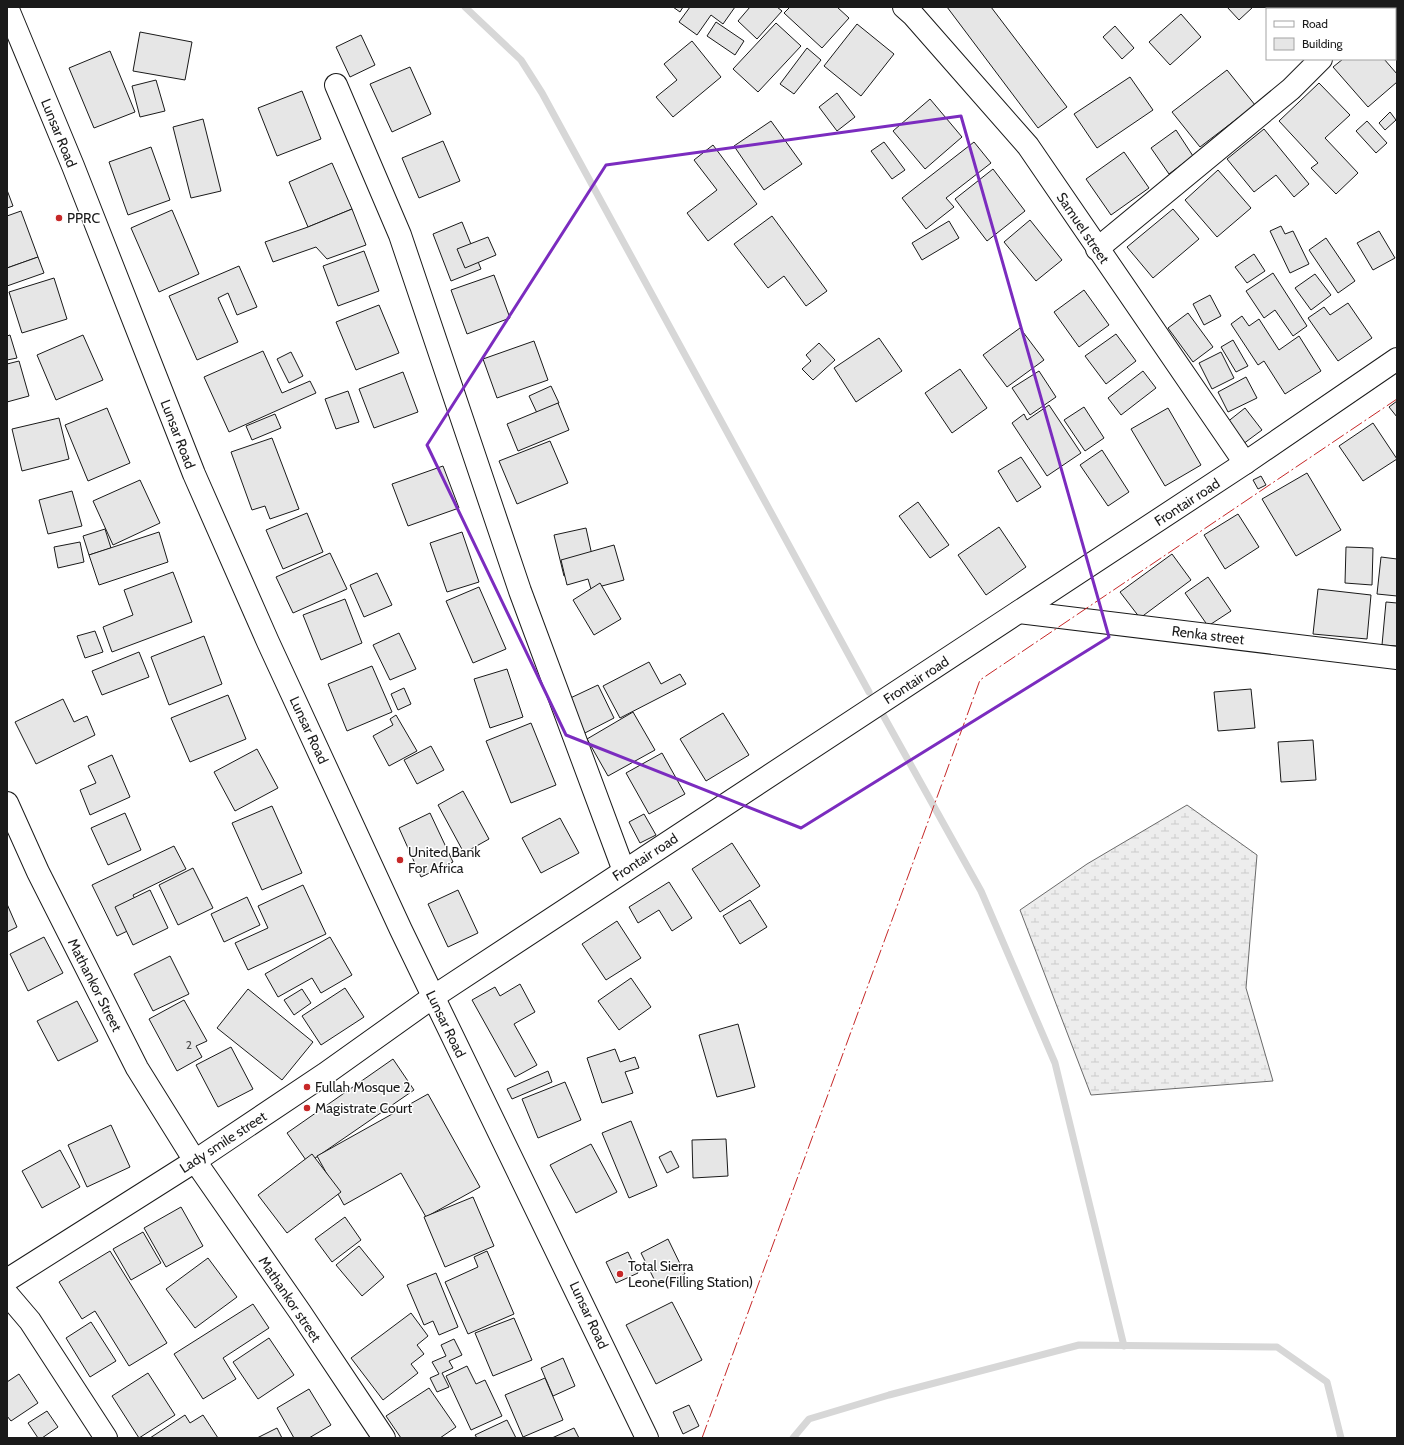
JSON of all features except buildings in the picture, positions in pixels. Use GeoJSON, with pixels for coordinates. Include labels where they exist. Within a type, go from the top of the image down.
{"type":"FeatureCollection","features":[{"type":"Feature","properties":{"kind":"street","name":"Lunsar Road"},"geometry":{"type":"LineString","coordinates":[[7,7],[74,166],[194,474],[268,642],[433,997],[647,1438]]}},
{"type":"Feature","properties":{"kind":"street","name":"Samuel street"},"geometry":{"type":"LineString","coordinates":[[904,7],[913,15],[1028,146],[1097,249],[1246,463]]}},
{"type":"Feature","properties":{"kind":"street"},"geometry":{"type":"LineString","coordinates":[[1097,249],[1291,89],[1320,60]]}},
{"type":"Feature","properties":{"kind":"street"},"geometry":{"type":"LineString","coordinates":[[336,85],[400,235],[520,591],[624,871]]}},
{"type":"Feature","properties":{"kind":"street","name":"Frontair road"},"geometry":{"type":"LineString","coordinates":[[433,997],[1246,463],[1397,359]]}},
{"type":"Feature","properties":{"kind":"street","name":"Renka street"},"geometry":{"type":"LineString","coordinates":[[1019,612],[1397,658]]}},
{"type":"Feature","properties":{"kind":"street","name":"Mathankor Street"},"geometry":{"type":"LineString","coordinates":[[7,803],[38,872],[137,1068],[195,1161]]}},
{"type":"Feature","properties":{"kind":"street","name":"Lady smile street"},"geometry":{"type":"LineString","coordinates":[[7,1280],[195,1161],[326,1074],[433,997]]}},
{"type":"Feature","properties":{"kind":"street","name":"Mathankor street"},"geometry":{"type":"LineString","coordinates":[[195,1161],[300,1312],[384,1438]]}},
{"type":"Feature","properties":{"kind":"street"},"geometry":{"type":"LineString","coordinates":[[7,1294],[30,1321],[106,1438]]}},
{"type":"Feature","properties":{"kind":"highlighted area"},"geometry":{"type":"Polygon","coordinates":[[[961,116],[1109,637],[801,828],[566,735],[427,445],[606,165],[961,116]]]}},
{"type":"Feature","properties":{"kind":"green space"},"geometry":{"type":"Polygon","coordinates":[[[1187,805],[1257,855],[1246,988],[1273,1081],[1091,1095],[1020,910],[1087,864],[1187,805]]]}},
{"type":"Feature","properties":{"kind":"waterway"},"geometry":{"type":"LineString","coordinates":[[465,7],[521,60],[542,93],[869,692]]}},
{"type":"Feature","properties":{"kind":"waterway"},"geometry":{"type":"LineString","coordinates":[[883,715],[981,891],[1055,1063],[1124,1346]]}},
{"type":"Feature","properties":{"kind":"waterway"},"geometry":{"type":"LineString","coordinates":[[793,1438],[809,1419],[889,1395],[1079,1345],[1277,1347],[1327,1382],[1341,1438]]}},
{"type":"Feature","properties":{"kind":"power"},"geometry":{"type":"LineString","coordinates":[[702,1438],[980,680],[1397,399]]}},
{"type":"Feature","properties":{"kind":"place","name":"PPRC"},"geometry":{"type":"Point","coordinates":[59,218]}},
{"type":"Feature","properties":{"kind":"place","name":"United Bank For Africa"},"geometry":{"type":"Point","coordinates":[400,860]}},
{"type":"Feature","properties":{"kind":"place","name":"Fullah Mosque 2"},"geometry":{"type":"Point","coordinates":[307,1087]}},
{"type":"Feature","properties":{"kind":"place","name":"Magistrate Court"},"geometry":{"type":"Point","coordinates":[307,1108]}},
{"type":"Feature","properties":{"kind":"place","name":"Total Sierra Leone(Filling Station)"},"geometry":{"type":"Point","coordinates":[620,1274]}}]}
